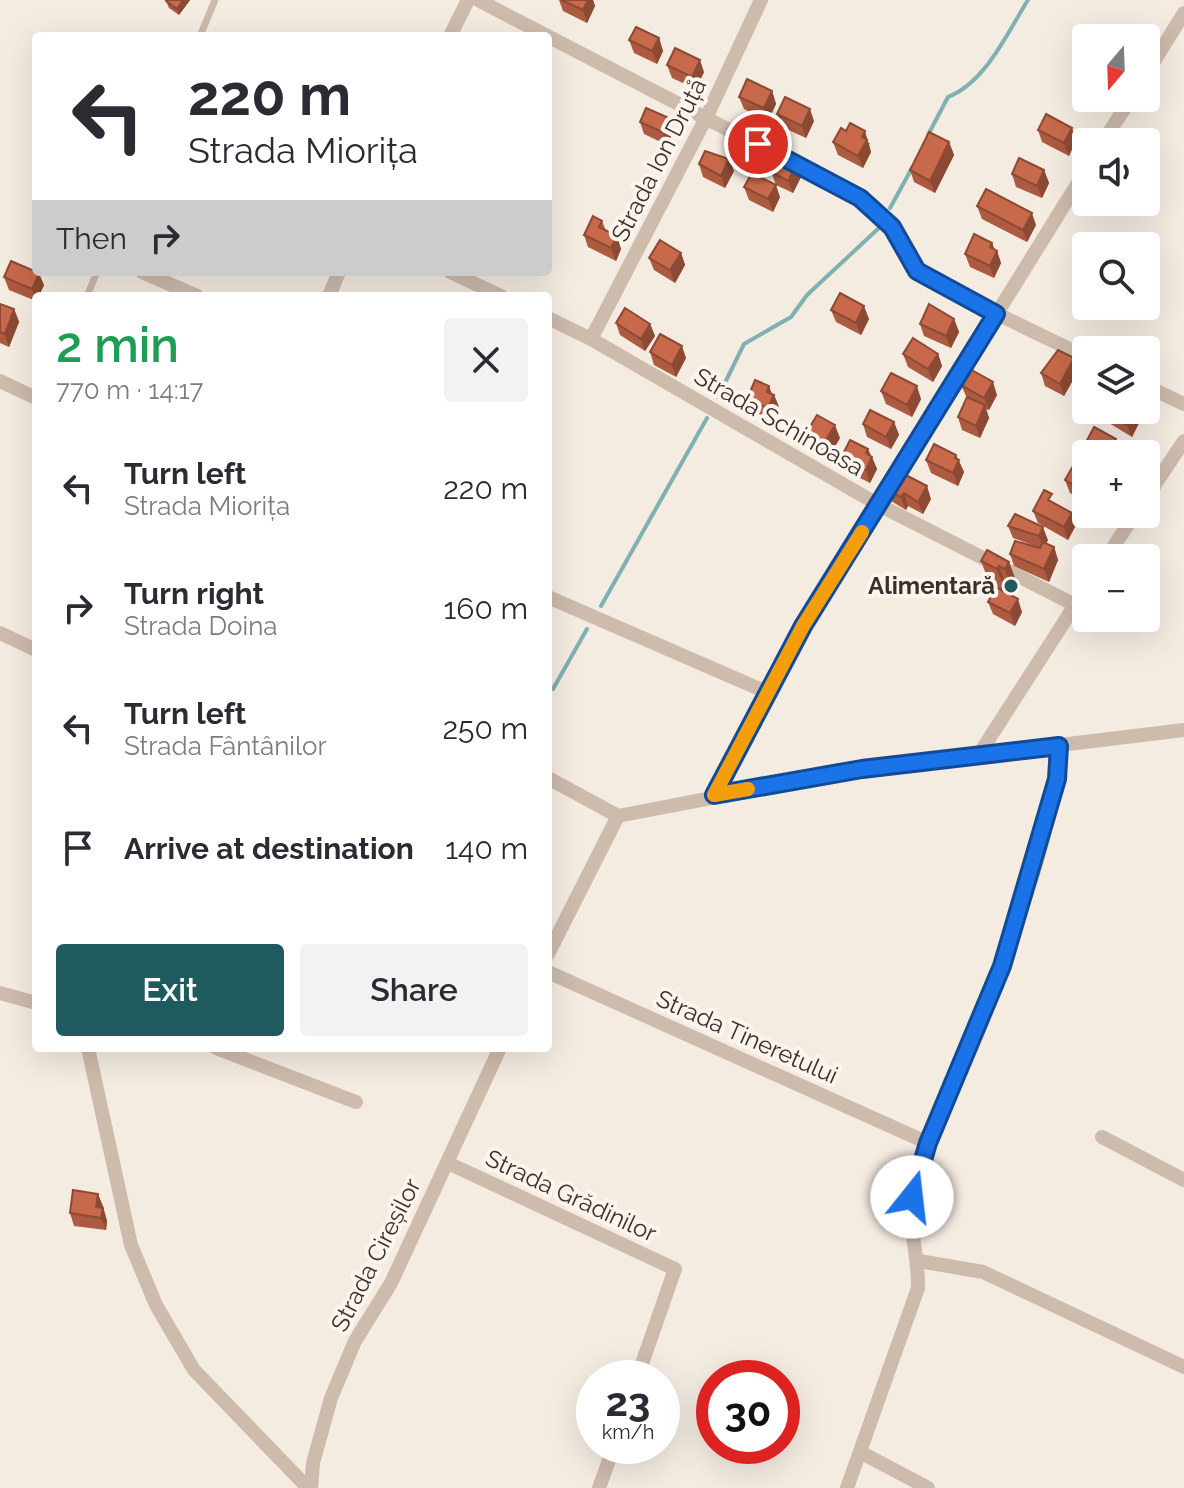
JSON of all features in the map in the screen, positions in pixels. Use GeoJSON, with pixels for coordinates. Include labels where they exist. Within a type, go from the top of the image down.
{"type":"FeatureCollection","features":[{"type":"Feature","properties":{"kind":"street"},"geometry":{"type":"LineString","coordinates":[[452,32],[468,0]]}},
{"type":"Feature","properties":{"kind":"street"},"geometry":{"type":"LineString","coordinates":[[478,0],[541,32]]}},
{"type":"Feature","properties":{"kind":"street","name":"Strada Ion Druță"},"geometry":{"type":"LineString","coordinates":[[591,339],[707,116],[761,0]]}},
{"type":"Feature","properties":{"kind":"street"},"geometry":{"type":"LineString","coordinates":[[1160,52],[1184,13]]}},
{"type":"Feature","properties":{"kind":"street"},"geometry":{"type":"LineString","coordinates":[[552,37],[860,198],[892,227],[917,271],[1072,350]]}},
{"type":"Feature","properties":{"kind":"street"},"geometry":{"type":"LineString","coordinates":[[714,795],[803,626],[1072,192]]}},
{"type":"Feature","properties":{"kind":"street"},"geometry":{"type":"LineString","coordinates":[[151,276],[188,292]]}},
{"type":"Feature","properties":{"kind":"street"},"geometry":{"type":"LineString","coordinates":[[456,276],[479,291]]}},
{"type":"Feature","properties":{"kind":"street","name":"Strada Schinoasa"},"geometry":{"type":"LineString","coordinates":[[552,320],[591,339],[879,505],[1072,603]]}},
{"type":"Feature","properties":{"kind":"street"},"geometry":{"type":"LineString","coordinates":[[0,381],[32,396]]}},
{"type":"Feature","properties":{"kind":"street"},"geometry":{"type":"LineString","coordinates":[[1160,393],[1184,404]]}},
{"type":"Feature","properties":{"kind":"street"},"geometry":{"type":"LineString","coordinates":[[1160,477],[1184,441]]}},
{"type":"Feature","properties":{"kind":"street"},"geometry":{"type":"LineString","coordinates":[[552,599],[769,693]]}},
{"type":"Feature","properties":{"kind":"street"},"geometry":{"type":"LineString","coordinates":[[978,756],[1072,610]]}},
{"type":"Feature","properties":{"kind":"street"},"geometry":{"type":"LineString","coordinates":[[0,633],[32,648]]}},
{"type":"Feature","properties":{"kind":"street"},"geometry":{"type":"LineString","coordinates":[[552,780],[618,816],[714,795],[862,769],[1184,730]]}},
{"type":"Feature","properties":{"kind":"street"},"geometry":{"type":"LineString","coordinates":[[847,1488],[911,1312],[919,1261],[911,1224],[912,1197],[928,1143],[1002,966],[1057,779],[1059,746]]}},
{"type":"Feature","properties":{"kind":"street"},"geometry":{"type":"LineString","coordinates":[[552,946],[618,816]]}},
{"type":"Feature","properties":{"kind":"street","name":"Strada Tineretului"},"geometry":{"type":"LineString","coordinates":[[552,974],[928,1143]]}},
{"type":"Feature","properties":{"kind":"street"},"geometry":{"type":"LineString","coordinates":[[0,993],[32,1002]]}},
{"type":"Feature","properties":{"kind":"street"},"geometry":{"type":"LineString","coordinates":[[89,1052],[131,1245],[156,1305],[194,1370],[310,1488]]}},
{"type":"Feature","properties":{"kind":"street"},"geometry":{"type":"LineString","coordinates":[[226,1052],[356,1102]]}},
{"type":"Feature","properties":{"kind":"street","name":"Strada Cireșilor"},"geometry":{"type":"LineString","coordinates":[[310,1488],[313,1463],[331,1398],[355,1341],[391,1283],[498,1052]]}},
{"type":"Feature","properties":{"kind":"street"},"geometry":{"type":"LineString","coordinates":[[1102,1137],[1184,1180]]}},
{"type":"Feature","properties":{"kind":"street","name":"Strada Grădinilor"},"geometry":{"type":"LineString","coordinates":[[448,1163],[675,1269],[643,1360]]}},
{"type":"Feature","properties":{"kind":"street"},"geometry":{"type":"LineString","coordinates":[[919,1261],[983,1272],[1184,1367]]}},
{"type":"Feature","properties":{"kind":"street"},"geometry":{"type":"LineString","coordinates":[[860,1452],[928,1488]]}},
{"type":"Feature","properties":{"kind":"street"},"geometry":{"type":"LineString","coordinates":[[599,1488],[608,1464]]}},
{"type":"Feature","properties":{"kind":"lane"},"geometry":{"type":"LineString","coordinates":[[202,32],[215,0]]}},
{"type":"Feature","properties":{"kind":"building"},"geometry":{"type":"Polygon","coordinates":[[[167,0],[183,0],[177,9],[167,0]]]}},
{"type":"Feature","properties":{"kind":"building"},"geometry":{"type":"Polygon","coordinates":[[[561,0],[588,0],[583,10],[561,0]]]}},
{"type":"Feature","properties":{"kind":"building"},"geometry":{"type":"Polygon","coordinates":[[[636,27],[659,38],[652,51],[629,40],[636,27]]]}},
{"type":"Feature","properties":{"kind":"building"},"geometry":{"type":"Polygon","coordinates":[[[675,48],[700,60],[692,77],[667,65],[675,48]]]}},
{"type":"Feature","properties":{"kind":"building"},"geometry":{"type":"Polygon","coordinates":[[[747,79],[772,91],[764,108],[739,97],[747,79]]]}},
{"type":"Feature","properties":{"kind":"building"},"geometry":{"type":"Polygon","coordinates":[[[785,97],[810,109],[802,126],[777,114],[785,97]]]}},
{"type":"Feature","properties":{"kind":"building"},"geometry":{"type":"Polygon","coordinates":[[[646,108],[669,118],[662,132],[640,122],[646,108]]]}},
{"type":"Feature","properties":{"kind":"building"},"geometry":{"type":"Polygon","coordinates":[[[1046,114],[1072,128],[1064,143],[1038,130],[1046,114]]]}},
{"type":"Feature","properties":{"kind":"building"},"geometry":{"type":"Polygon","coordinates":[[[850,123],[865,131],[862,137],[867,140],[858,156],[833,142],[841,128],[846,131],[850,123]]]}},
{"type":"Feature","properties":{"kind":"building"},"geometry":{"type":"Polygon","coordinates":[[[929,132],[949,142],[930,181],[910,170],[929,132]]]}},
{"type":"Feature","properties":{"kind":"building"},"geometry":{"type":"Polygon","coordinates":[[[705,151],[729,159],[721,176],[699,164],[705,151]]]}},
{"type":"Feature","properties":{"kind":"building"},"geometry":{"type":"Polygon","coordinates":[[[779,156],[796,165],[788,181],[771,172],[779,156]]]}},
{"type":"Feature","properties":{"kind":"building"},"geometry":{"type":"Polygon","coordinates":[[[1019,158],[1044,170],[1037,186],[1012,174],[1019,158]]]}},
{"type":"Feature","properties":{"kind":"building"},"geometry":{"type":"Polygon","coordinates":[[[752,173],[776,185],[768,199],[744,187],[752,173]]]}},
{"type":"Feature","properties":{"kind":"building"},"geometry":{"type":"Polygon","coordinates":[[[986,189],[1032,213],[1023,230],[977,206],[986,189]]]}},
{"type":"Feature","properties":{"kind":"building"},"geometry":{"type":"Polygon","coordinates":[[[593,216],[602,221],[599,227],[617,236],[611,248],[584,235],[593,216]]]}},
{"type":"Feature","properties":{"kind":"building"},"geometry":{"type":"Polygon","coordinates":[[[974,234],[992,243],[990,247],[997,251],[990,266],[965,254],[974,234]]]}},
{"type":"Feature","properties":{"kind":"building"},"geometry":{"type":"Polygon","coordinates":[[[660,240],[681,253],[670,270],[649,258],[660,240]]]}},
{"type":"Feature","properties":{"kind":"building"},"geometry":{"type":"Polygon","coordinates":[[[11,261],[32,270],[32,276],[38,276],[32,289],[4,277],[11,261]]]}},
{"type":"Feature","properties":{"kind":"building"},"geometry":{"type":"Polygon","coordinates":[[[840,293],[864,306],[856,323],[831,310],[840,293]]]}},
{"type":"Feature","properties":{"kind":"building"},"geometry":{"type":"Polygon","coordinates":[[[0,304],[14,309],[5,334],[0,332],[0,304]]]}},
{"type":"Feature","properties":{"kind":"building"},"geometry":{"type":"Polygon","coordinates":[[[929,304],[954,319],[946,336],[920,324],[929,304]]]}},
{"type":"Feature","properties":{"kind":"building"},"geometry":{"type":"Polygon","coordinates":[[[625,308],[650,324],[641,339],[616,323],[625,308]]]}},
{"type":"Feature","properties":{"kind":"building"},"geometry":{"type":"Polygon","coordinates":[[[660,334],[682,346],[672,365],[650,352],[660,334]]]}},
{"type":"Feature","properties":{"kind":"building"},"geometry":{"type":"Polygon","coordinates":[[[913,338],[938,354],[928,369],[903,354],[913,338]]]}},
{"type":"Feature","properties":{"kind":"building"},"geometry":{"type":"Polygon","coordinates":[[[1058,350],[1072,357],[1060,384],[1041,373],[1058,350]]]}},
{"type":"Feature","properties":{"kind":"building"},"geometry":{"type":"Polygon","coordinates":[[[970,369],[993,382],[984,398],[961,385],[970,369]]]}},
{"type":"Feature","properties":{"kind":"building"},"geometry":{"type":"Polygon","coordinates":[[[891,373],[917,386],[907,405],[881,391],[891,373]]]}},
{"type":"Feature","properties":{"kind":"building"},"geometry":{"type":"Polygon","coordinates":[[[755,380],[769,386],[767,392],[774,395],[768,408],[747,399],[755,380]]]}},
{"type":"Feature","properties":{"kind":"building"},"geometry":{"type":"Polygon","coordinates":[[[967,397],[985,405],[976,426],[958,417],[967,397]]]}},
{"type":"Feature","properties":{"kind":"building"},"geometry":{"type":"Polygon","coordinates":[[[870,410],[894,422],[886,437],[863,424],[870,410]]]}},
{"type":"Feature","properties":{"kind":"building"},"geometry":{"type":"Polygon","coordinates":[[[817,415],[835,425],[823,445],[805,435],[817,415]]]}},
{"type":"Feature","properties":{"kind":"building"},"geometry":{"type":"Polygon","coordinates":[[[1094,427],[1116,439],[1116,440],[1087,440],[1094,427]]]}},
{"type":"Feature","properties":{"kind":"building"},"geometry":{"type":"Polygon","coordinates":[[[850,440],[868,449],[866,453],[872,457],[866,470],[841,458],[850,440]]]}},
{"type":"Feature","properties":{"kind":"building"},"geometry":{"type":"Polygon","coordinates":[[[934,444],[956,455],[955,458],[959,460],[953,473],[926,460],[934,444]]]}},
{"type":"Feature","properties":{"kind":"building"},"geometry":{"type":"Polygon","coordinates":[[[1072,468],[1072,484],[1065,480],[1072,468]]]}},
{"type":"Feature","properties":{"kind":"building"},"geometry":{"type":"Polygon","coordinates":[[[902,473],[927,486],[918,502],[904,493],[901,497],[886,489],[890,482],[896,485],[902,473]]]}},
{"type":"Feature","properties":{"kind":"building"},"geometry":{"type":"Polygon","coordinates":[[[1044,490],[1052,494],[1048,500],[1072,513],[1064,527],[1033,511],[1044,490]]]}},
{"type":"Feature","properties":{"kind":"building"},"geometry":{"type":"Polygon","coordinates":[[[1015,514],[1043,527],[1039,536],[1008,526],[1015,514]]]}},
{"type":"Feature","properties":{"kind":"building"},"geometry":{"type":"Polygon","coordinates":[[[1015,541],[1040,548],[1043,542],[1054,547],[1044,569],[1010,554],[1015,541]]]}},
{"type":"Feature","properties":{"kind":"building"},"geometry":{"type":"Polygon","coordinates":[[[987,550],[1009,562],[1005,569],[999,566],[997,569],[981,561],[987,550]]]}},
{"type":"Feature","properties":{"kind":"building"},"geometry":{"type":"Polygon","coordinates":[[[996,587],[1018,599],[1010,613],[988,602],[996,587]]]}},
{"type":"Feature","properties":{"kind":"building"},"geometry":{"type":"Polygon","coordinates":[[[73,1190],[98,1194],[96,1207],[103,1208],[101,1218],[70,1213],[73,1190]]]}},
{"type":"Feature","properties":{"kind":"waterway"},"geometry":{"type":"LineString","coordinates":[[928,135],[948,97],[974,80],[984,68],[1028,0]]}},
{"type":"Feature","properties":{"kind":"waterway"},"geometry":{"type":"LineString","coordinates":[[890,208],[912,168]]}},
{"type":"Feature","properties":{"kind":"waterway"},"geometry":{"type":"LineString","coordinates":[[718,397],[744,344],[791,317],[807,295],[880,227]]}},
{"type":"Feature","properties":{"kind":"waterway"},"geometry":{"type":"LineString","coordinates":[[601,606],[707,418]]}},
{"type":"Feature","properties":{"kind":"waterway"},"geometry":{"type":"LineString","coordinates":[[553,689],[587,629]]}},
{"type":"Feature","properties":{"kind":"slow traffic"},"geometry":{"type":"LineString","coordinates":[[748,789],[714,795],[803,626],[862,532]]}},
{"type":"Feature","properties":{"kind":"place","name":"Alimentară"},"geometry":{"type":"Point","coordinates":[1011,586]}},
{"type":"Feature","properties":{"kind":"route"},"geometry":{"type":"LineString","coordinates":[[758,144],[860,198],[892,227],[917,271],[931,282],[996,314],[803,626],[714,795],[862,769],[1059,746],[1057,779],[1002,966],[928,1143],[912,1197]]}}]}
